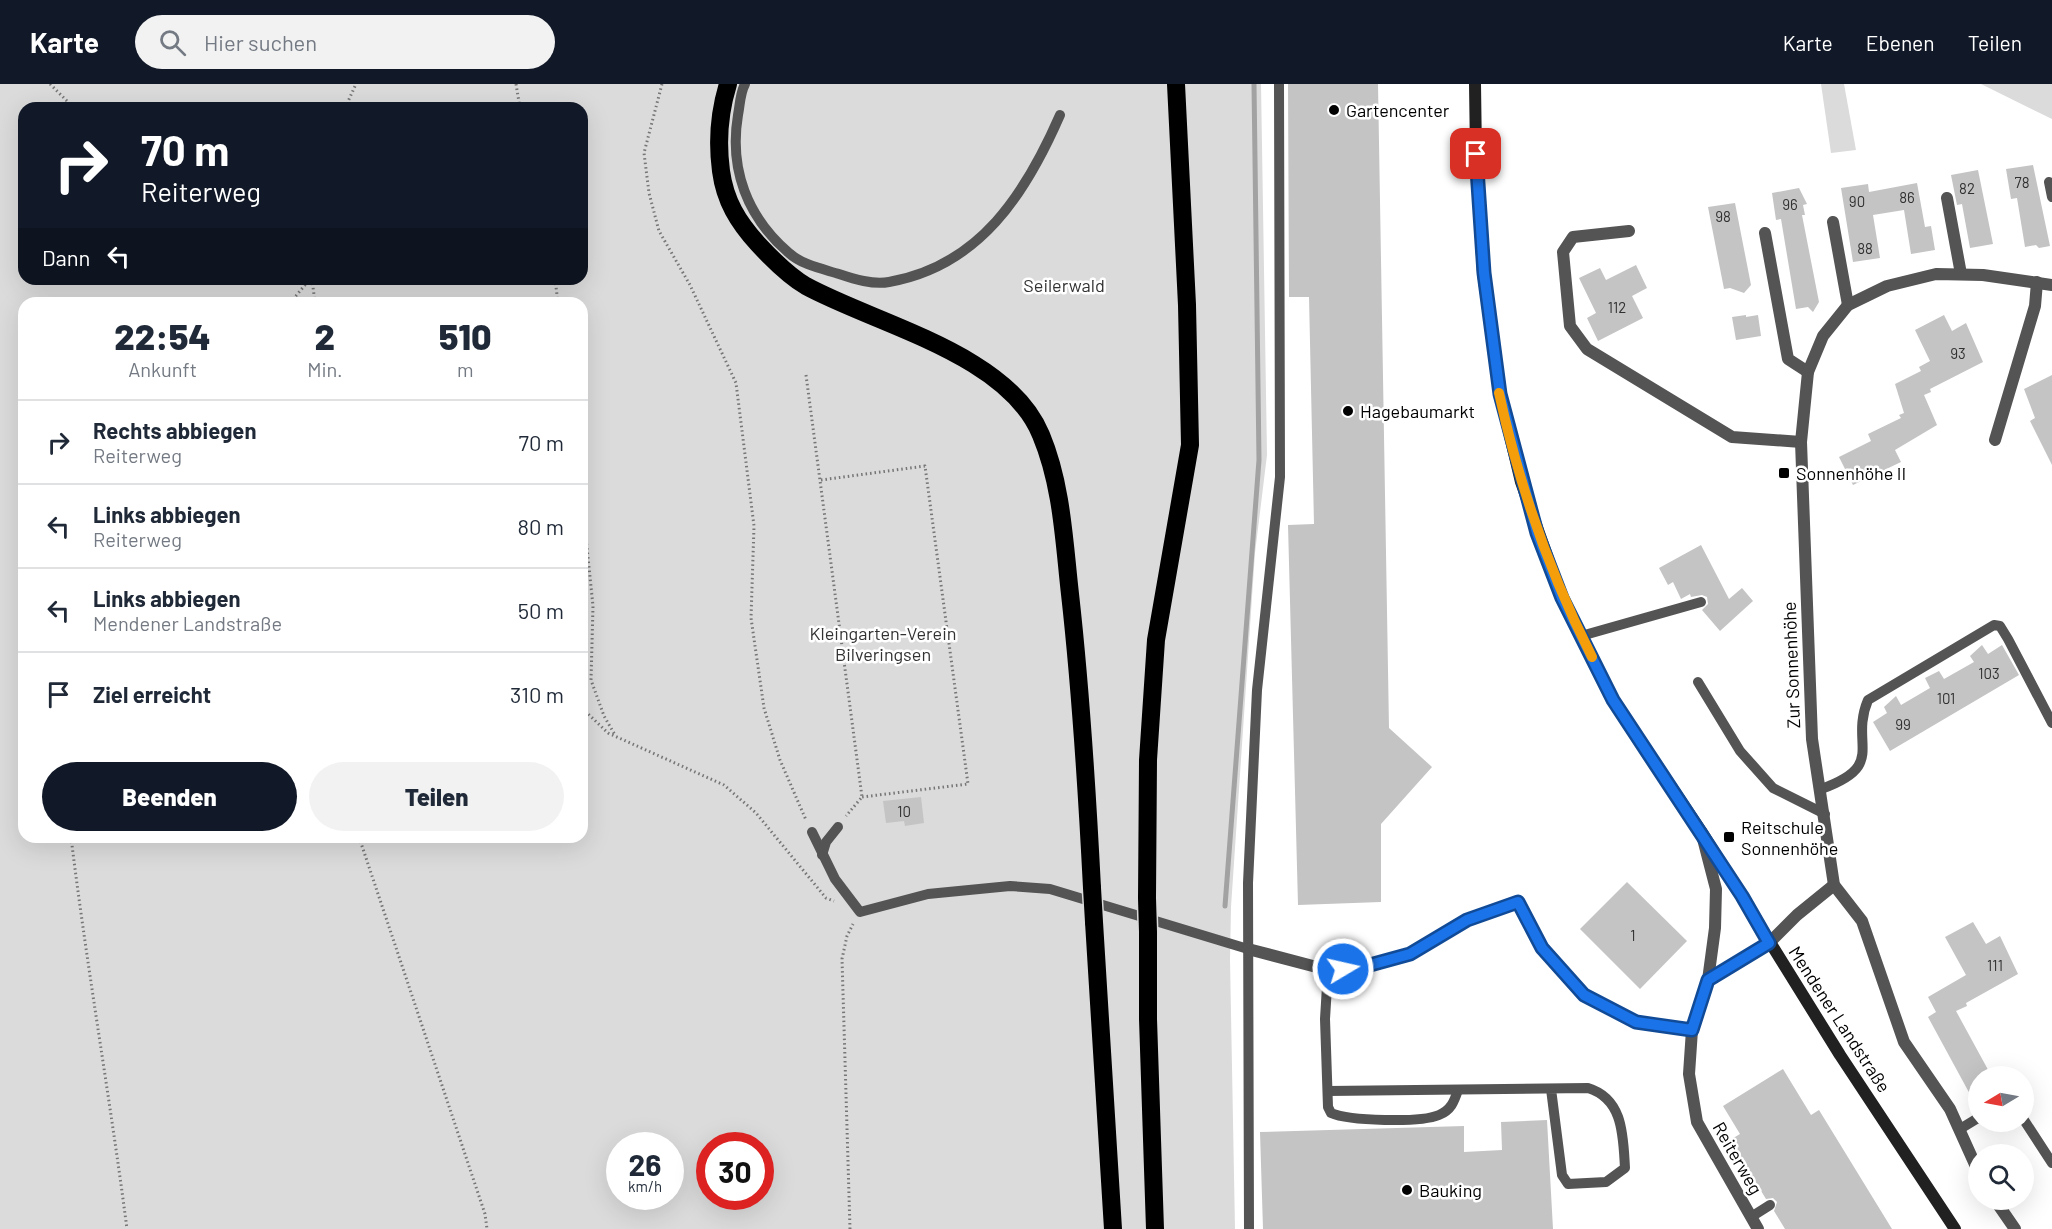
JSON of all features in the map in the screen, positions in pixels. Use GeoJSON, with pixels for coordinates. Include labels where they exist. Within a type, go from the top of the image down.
{"type":"FeatureCollection","features":[{"type":"Feature","properties":{"kind":"highway"},"geometry":{"type":"LineString","coordinates":[[728,84],[721,106],[718,148],[723,187],[738,221],[768,255],[804,285],[970,360],[1013,393],[1041,434],[1061,511],[1084,724],[1113,1229]]}},
{"type":"Feature","properties":{"kind":"highway"},"geometry":{"type":"LineString","coordinates":[[1155,1229],[1148,1019],[1148,760],[1156,640],[1190,445],[1187,305],[1176,84]]}},
{"type":"Feature","properties":{"kind":"main road","name":"Mendener Landstraße"},"geometry":{"type":"LineString","coordinates":[[1475,84],[1476,154],[1484,273],[1500,394],[1537,533],[1562,598],[1613,700],[1701,831],[1769,943],[1955,1229]]}},
{"type":"Feature","properties":{"kind":"street"},"geometry":{"type":"LineString","coordinates":[[1947,198],[1961,274]]}},
{"type":"Feature","properties":{"kind":"street"},"geometry":{"type":"LineString","coordinates":[[1833,222],[1848,305]]}},
{"type":"Feature","properties":{"kind":"street"},"geometry":{"type":"LineString","coordinates":[[1629,231],[1573,237],[1563,252],[1570,326],[1587,348],[1732,437],[1801,442]]}},
{"type":"Feature","properties":{"kind":"street"},"geometry":{"type":"LineString","coordinates":[[1765,233],[1788,359],[1808,372]]}},
{"type":"Feature","properties":{"kind":"street","name":"Zur Sonnenhöhe"},"geometry":{"type":"LineString","coordinates":[[1834,885],[1812,740],[1801,442],[1808,372],[1823,336],[1848,305],[1887,286],[1936,274],[1961,274],[2052,285]]}},
{"type":"Feature","properties":{"kind":"street"},"geometry":{"type":"LineString","coordinates":[[1995,440],[2035,306],[2037,282]]}},
{"type":"Feature","properties":{"kind":"street","name":"Reiterweg"},"geometry":{"type":"LineString","coordinates":[[1701,831],[1716,889],[1715,928],[1708,980],[1692,1030],[1689,1074],[1697,1122],[1758,1229]]}},
{"type":"Feature","properties":{"kind":"street"},"geometry":{"type":"LineString","coordinates":[[1708,980],[1769,943],[1797,915],[1834,885],[1862,921],[1904,1042],[1950,1109],[1968,1149]]}},
{"type":"Feature","properties":{"kind":"street"},"geometry":{"type":"LineString","coordinates":[[1248,949],[1328,970],[1359,968],[1410,954],[1467,920],[1518,902],[1542,948],[1584,995],[1636,1022],[1692,1030]]}},
{"type":"Feature","properties":{"kind":"street"},"geometry":{"type":"LineString","coordinates":[[2002,1210],[2015,1229]]}},
{"type":"Feature","properties":{"kind":"lane"},"geometry":{"type":"LineString","coordinates":[[745,84],[736,126],[736,168],[755,214],[790,255],[815,267],[857,280],[886,283],[912,276],[963,252],[1006,213],[1040,160],[1060,115]]}},
{"type":"Feature","properties":{"kind":"lane"},"geometry":{"type":"LineString","coordinates":[[1249,1229],[1248,883],[1257,690],[1280,477],[1279,84]]}},
{"type":"Feature","properties":{"kind":"lane"},"geometry":{"type":"LineString","coordinates":[[2049,182],[2052,197]]}},
{"type":"Feature","properties":{"kind":"lane"},"geometry":{"type":"LineString","coordinates":[[1581,636],[1701,602]]}},
{"type":"Feature","properties":{"kind":"lane"},"geometry":{"type":"LineString","coordinates":[[1821,789],[1844,781],[1857,769],[1863,746],[1864,710],[1868,700],[1994,625],[2000,626],[2008,639],[2052,723]]}},
{"type":"Feature","properties":{"kind":"lane"},"geometry":{"type":"LineString","coordinates":[[1698,682],[1740,751],[1773,788],[1825,814]]}},
{"type":"Feature","properties":{"kind":"lane"},"geometry":{"type":"LineString","coordinates":[[822,855],[825,842],[838,827]]}},
{"type":"Feature","properties":{"kind":"lane"},"geometry":{"type":"LineString","coordinates":[[812,832],[835,879],[860,912],[928,894],[1010,886],[1050,889],[1248,949]]}},
{"type":"Feature","properties":{"kind":"lane"},"geometry":{"type":"LineString","coordinates":[[1328,970],[1325,1019],[1331,1113],[1341,1117],[1405,1120],[1438,1116],[1453,1106],[1458,1090]]}},
{"type":"Feature","properties":{"kind":"lane"},"geometry":{"type":"LineString","coordinates":[[1328,1091],[1588,1088],[1601,1092],[1612,1101],[1622,1131],[1625,1168],[1606,1182],[1568,1184],[1562,1175],[1551,1089]]}},
{"type":"Feature","properties":{"kind":"lane"},"geometry":{"type":"LineString","coordinates":[[1959,1129],[1968,1124]]}},
{"type":"Feature","properties":{"kind":"lane"},"geometry":{"type":"LineString","coordinates":[[2032,1132],[2052,1163]]}},
{"type":"Feature","properties":{"kind":"lane"},"geometry":{"type":"LineString","coordinates":[[1751,1217],[1770,1205]]}},
{"type":"Feature","properties":{"kind":"path"},"geometry":{"type":"LineString","coordinates":[[51,84],[68,102]]}},
{"type":"Feature","properties":{"kind":"path"},"geometry":{"type":"LineString","coordinates":[[348,102],[356,84]]}},
{"type":"Feature","properties":{"kind":"path"},"geometry":{"type":"LineString","coordinates":[[516,84],[519,102]]}},
{"type":"Feature","properties":{"kind":"path"},"geometry":{"type":"LineString","coordinates":[[662,84],[644,153],[649,193],[659,231],[690,285],[736,383],[754,526],[751,618],[764,708],[780,760],[812,832]]}},
{"type":"Feature","properties":{"kind":"path"},"geometry":{"type":"LineString","coordinates":[[295,297],[306,285]]}},
{"type":"Feature","properties":{"kind":"path"},"geometry":{"type":"LineString","coordinates":[[806,375],[862,797]]}},
{"type":"Feature","properties":{"kind":"path"},"geometry":{"type":"LineString","coordinates":[[821,480],[925,466],[968,784],[862,797],[838,827]]}},
{"type":"Feature","properties":{"kind":"path"},"geometry":{"type":"LineString","coordinates":[[588,557],[593,606],[591,681],[604,716],[615,736]]}},
{"type":"Feature","properties":{"kind":"path"},"geometry":{"type":"LineString","coordinates":[[588,714],[608,733],[724,785],[756,813],[826,898],[860,912],[847,936],[842,959],[850,1229]]}},
{"type":"Feature","properties":{"kind":"path"},"geometry":{"type":"LineString","coordinates":[[72,843],[85,951],[107,1080],[127,1229]]}},
{"type":"Feature","properties":{"kind":"path"},"geometry":{"type":"LineString","coordinates":[[361,843],[485,1214],[487,1229]]}},
{"type":"Feature","properties":{"kind":"green space","name":"Seilerwald"},"geometry":{"type":"Polygon","coordinates":[[[0,84],[1261,84],[1267,455],[1255,553],[1231,907],[1235,1229],[0,1229],[0,84]]]}},
{"type":"Feature","properties":{"kind":"green space"},"geometry":{"type":"Polygon","coordinates":[[[1821,84],[1844,84],[1856,150],[1831,153],[1821,84]]]}},
{"type":"Feature","properties":{"kind":"green space"},"geometry":{"type":"Polygon","coordinates":[[[1981,84],[2052,84],[2052,119],[1981,84]]]}},
{"type":"Feature","properties":{"kind":"building","name":"Hagebaumarkt"},"geometry":{"type":"Polygon","coordinates":[[[1288,84],[1378,84],[1389,728],[1432,767],[1381,824],[1381,902],[1298,905],[1288,525],[1314,524],[1309,297],[1289,297],[1288,84]]]}},
{"type":"Feature","properties":{"kind":"building"},"geometry":{"type":"Polygon","coordinates":[[[2033,165],[2050,246],[2039,248],[2036,245],[2025,247],[2017,198],[2011,199],[2006,169],[2033,165]]]}},
{"type":"Feature","properties":{"kind":"building"},"geometry":{"type":"Polygon","coordinates":[[[1978,170],[1993,244],[1970,248],[1962,204],[1957,205],[1951,175],[1978,170]]]}},
{"type":"Feature","properties":{"kind":"building"},"geometry":{"type":"Polygon","coordinates":[[[1917,183],[1925,227],[1931,226],[1935,250],[1911,254],[1904,210],[1873,215],[1880,258],[1853,262],[1841,188],[1868,184],[1869,192],[1917,183]]]}},
{"type":"Feature","properties":{"kind":"building"},"geometry":{"type":"Polygon","coordinates":[[[1799,188],[1807,204],[1803,205],[1805,215],[1802,215],[1819,302],[1813,312],[1808,307],[1796,309],[1781,219],[1776,220],[1772,193],[1799,188]]]}},
{"type":"Feature","properties":{"kind":"building"},"geometry":{"type":"Polygon","coordinates":[[[1735,203],[1751,285],[1744,293],[1730,288],[1724,289],[1708,207],[1735,203]]]}},
{"type":"Feature","properties":{"kind":"building"},"geometry":{"type":"Polygon","coordinates":[[[1636,265],[1647,288],[1632,296],[1643,318],[1598,341],[1587,318],[1596,313],[1579,278],[1600,268],[1606,280],[1636,265]]]}},
{"type":"Feature","properties":{"kind":"building"},"geometry":{"type":"Polygon","coordinates":[[[1746,315],[1746,317],[1758,315],[1761,336],[1736,340],[1732,317],[1746,315]]]}},
{"type":"Feature","properties":{"kind":"building"},"geometry":{"type":"Polygon","coordinates":[[[1944,315],[1952,331],[1966,323],[1983,362],[1930,389],[1931,392],[1924,395],[1937,425],[1895,450],[1901,462],[1853,485],[1839,457],[1871,441],[1868,434],[1901,418],[1899,415],[1904,413],[1895,384],[1921,371],[1919,367],[1930,361],[1915,330],[1944,315]]]}},
{"type":"Feature","properties":{"kind":"building"},"geometry":{"type":"Polygon","coordinates":[[[2052,375],[2052,465],[2030,421],[2035,418],[2024,389],[2052,375]]]}},
{"type":"Feature","properties":{"kind":"building"},"geometry":{"type":"Polygon","coordinates":[[[1701,545],[1729,599],[1742,588],[1753,601],[1720,631],[1702,610],[1708,604],[1707,597],[1702,595],[1691,597],[1690,594],[1681,599],[1673,582],[1668,585],[1659,568],[1701,545]]]}},
{"type":"Feature","properties":{"kind":"building"},"geometry":{"type":"Polygon","coordinates":[[[1982,645],[1988,654],[2002,645],[2019,675],[1890,751],[1873,722],[1887,713],[1884,707],[1896,696],[1901,705],[1930,688],[1925,678],[1939,671],[1944,679],[1974,662],[1970,656],[1982,645]]]}},
{"type":"Feature","properties":{"kind":"building"},"geometry":{"type":"Polygon","coordinates":[[[921,797],[924,823],[905,826],[904,821],[886,823],[883,801],[921,797]]]}},
{"type":"Feature","properties":{"kind":"building"},"geometry":{"type":"Polygon","coordinates":[[[1627,882],[1687,941],[1640,989],[1580,929],[1627,882]]]}},
{"type":"Feature","properties":{"kind":"building"},"geometry":{"type":"Polygon","coordinates":[[[1973,922],[1986,944],[2000,936],[2018,974],[1956,1011],[1986,1066],[1968,1066],[1968,1091],[1928,1017],[1936,1012],[1928,997],[1966,975],[1945,937],[1973,922]]]}},
{"type":"Feature","properties":{"kind":"building"},"geometry":{"type":"Polygon","coordinates":[[[1783,1069],[1811,1115],[1819,1110],[1892,1229],[1785,1229],[1774,1211],[1777,1202],[1773,1198],[1766,1199],[1730,1140],[1740,1134],[1723,1106],[1783,1069]]]}},
{"type":"Feature","properties":{"kind":"building","name":"Bauking"},"geometry":{"type":"Polygon","coordinates":[[[1547,1120],[1553,1229],[1263,1229],[1260,1132],[1464,1126],[1464,1152],[1502,1150],[1501,1122],[1547,1120]]]}},
{"type":"Feature","properties":{"kind":"waterway"},"geometry":{"type":"LineString","coordinates":[[1225,906],[1259,460],[1254,84]]}},
{"type":"Feature","properties":{"kind":"slow traffic"},"geometry":{"type":"LineString","coordinates":[[1499,393],[1521,482],[1537,533],[1562,598],[1592,657]]}},
{"type":"Feature","properties":{"kind":"place","name":"Gartencenter"},"geometry":{"type":"Point","coordinates":[1334,110]}},
{"type":"Feature","properties":{"kind":"place","name":"Hagebaumarkt"},"geometry":{"type":"Point","coordinates":[1348,411]}},
{"type":"Feature","properties":{"kind":"place","name":"Sonnenhöhe II"},"geometry":{"type":"Point","coordinates":[1784,473]}},
{"type":"Feature","properties":{"kind":"place","name":"Reitschule Sonnenhöhe"},"geometry":{"type":"Point","coordinates":[1729,837]}},
{"type":"Feature","properties":{"kind":"place","name":"Bauking"},"geometry":{"type":"Point","coordinates":[1407,1190]}},
{"type":"Feature","properties":{"kind":"route"},"geometry":{"type":"LineString","coordinates":[[1343,969],[1359,968],[1410,954],[1467,920],[1518,902],[1542,948],[1584,995],[1636,1022],[1692,1030],[1708,980],[1769,943],[1701,831],[1613,700],[1562,598],[1537,533],[1521,482],[1500,394],[1484,273],[1476,154]]}},
{"type":"Feature","properties":{"kind":"park label","name":"Kleingarten-Verein Bilveringsen"},"geometry":{"type":"Point","coordinates":[883,643]}}]}
